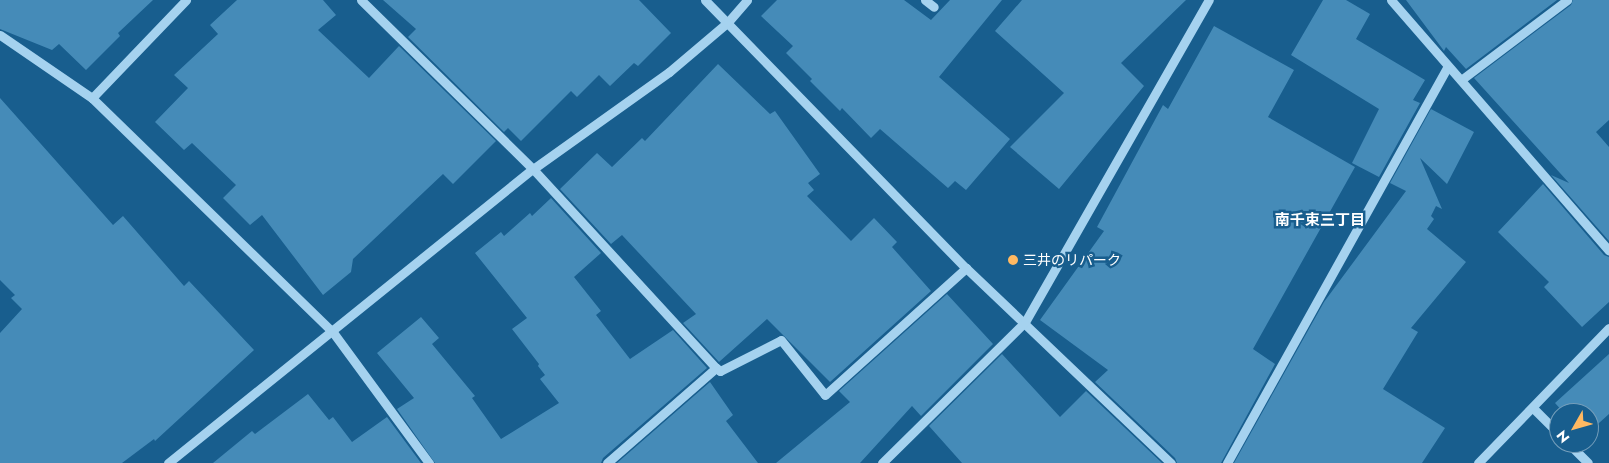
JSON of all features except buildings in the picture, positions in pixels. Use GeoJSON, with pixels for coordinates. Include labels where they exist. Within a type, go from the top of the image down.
{"type":"FeatureCollection","features":[{"type":"Feature","properties":{"kind":"street"},"geometry":{"type":"LineString","coordinates":[[92,98],[186,0]]}},
{"type":"Feature","properties":{"kind":"street"},"geometry":{"type":"LineString","coordinates":[[361,0],[533,168],[720,371],[781,340],[825,395],[966,268]]}},
{"type":"Feature","properties":{"kind":"street"},"geometry":{"type":"LineString","coordinates":[[705,0],[966,268],[1025,322],[1171,463]]}},
{"type":"Feature","properties":{"kind":"street"},"geometry":{"type":"LineString","coordinates":[[168,463],[533,168],[669,72],[728,22],[747,0]]}},
{"type":"Feature","properties":{"kind":"street"},"geometry":{"type":"LineString","coordinates":[[925,0],[934,8]]}},
{"type":"Feature","properties":{"kind":"street"},"geometry":{"type":"LineString","coordinates":[[882,463],[1025,322],[1209,0]]}},
{"type":"Feature","properties":{"kind":"street"},"geometry":{"type":"LineString","coordinates":[[1391,0],[1609,251]]}},
{"type":"Feature","properties":{"kind":"street"},"geometry":{"type":"LineString","coordinates":[[1461,80],[1567,0]]}},
{"type":"Feature","properties":{"kind":"street"},"geometry":{"type":"LineString","coordinates":[[0,35],[92,98],[332,331],[429,463]]}},
{"type":"Feature","properties":{"kind":"street"},"geometry":{"type":"LineString","coordinates":[[1227,463],[1448,66]]}},
{"type":"Feature","properties":{"kind":"street"},"geometry":{"type":"LineString","coordinates":[[1478,463],[1609,328]]}},
{"type":"Feature","properties":{"kind":"street"},"geometry":{"type":"LineString","coordinates":[[607,463],[716,368]]}},
{"type":"Feature","properties":{"kind":"street"},"geometry":{"type":"LineString","coordinates":[[1533,408],[1549,424]]}},
{"type":"Feature","properties":{"kind":"street"},"geometry":{"type":"LineString","coordinates":[[1578,453],[1588,463]]}},
{"type":"Feature","properties":{"kind":"place","name":"三井のリパーク"},"geometry":{"type":"Point","coordinates":[1013,260]}},
{"type":"Feature","properties":{"kind":"district","name":"南千束三丁目"},"geometry":{"type":"Point","coordinates":[1320,221]}}]}
